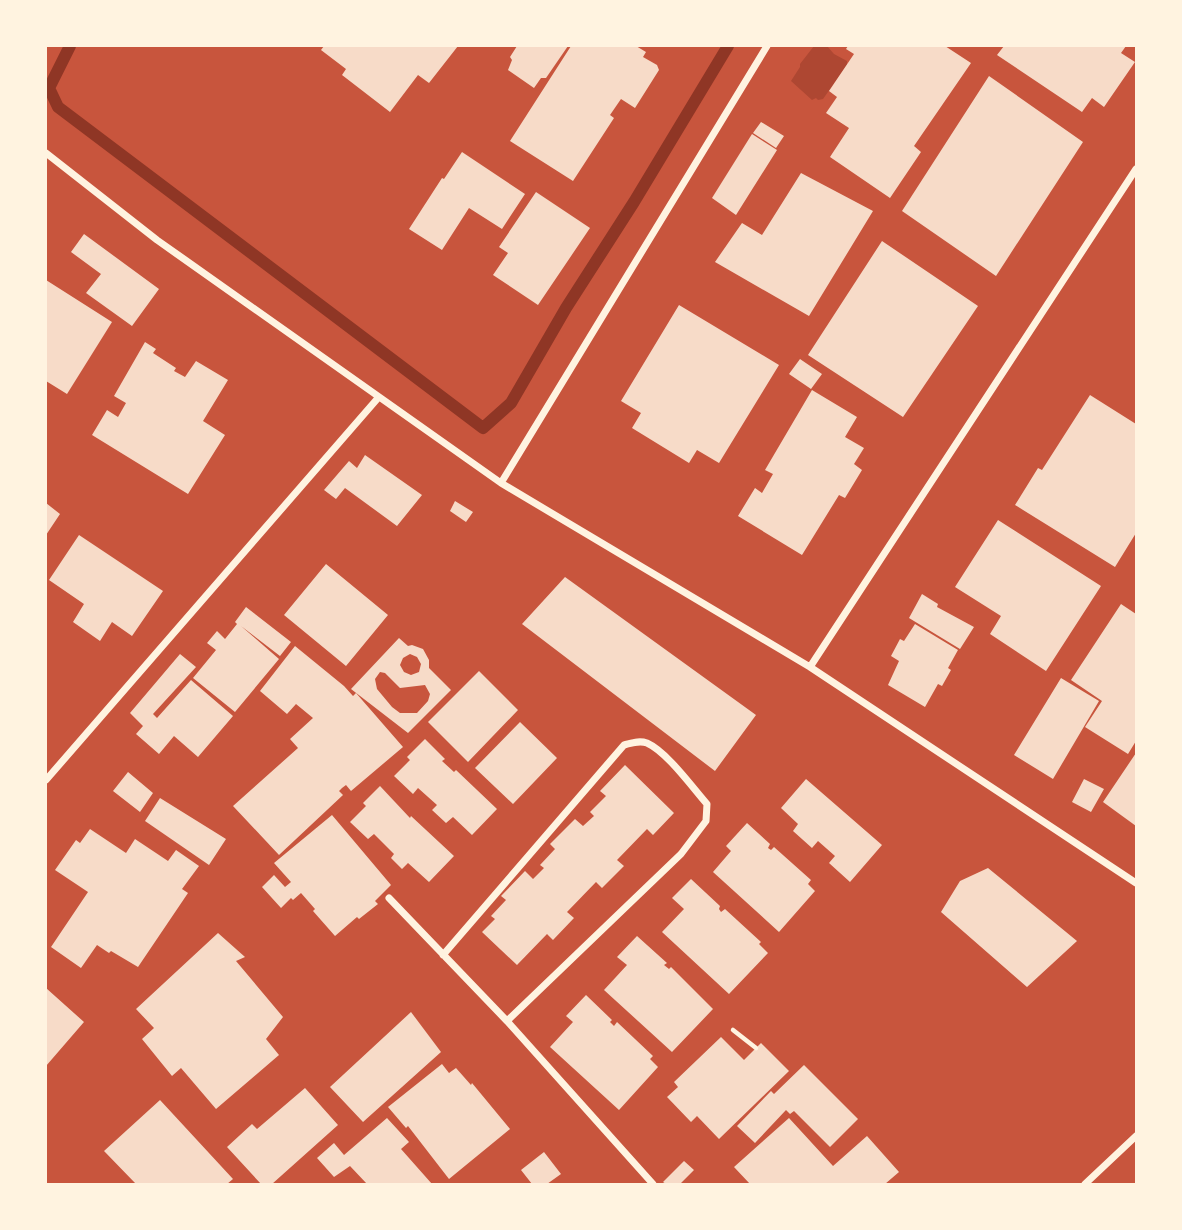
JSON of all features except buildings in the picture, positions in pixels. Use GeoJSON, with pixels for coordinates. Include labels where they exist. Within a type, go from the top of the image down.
{"type":"FeatureCollection","features":[{"type":"Feature","properties":{"kind":"street"},"geometry":{"type":"LineString","coordinates":[[500,483],[767,46]]}},
{"type":"Feature","properties":{"kind":"street"},"geometry":{"type":"LineString","coordinates":[[46,153],[158,240],[500,483],[810,667],[1136,883]]}},
{"type":"Feature","properties":{"kind":"street"},"geometry":{"type":"LineString","coordinates":[[810,667],[1136,169]]}},
{"type":"Feature","properties":{"kind":"street"},"geometry":{"type":"LineString","coordinates":[[46,780],[378,398]]}},
{"type":"Feature","properties":{"kind":"street"},"geometry":{"type":"LineString","coordinates":[[443,955],[624,745],[637,741],[647,743],[673,764],[707,804],[706,821],[681,854],[507,1021]]}},
{"type":"Feature","properties":{"kind":"street"},"geometry":{"type":"LineString","coordinates":[[389,898],[507,1021],[653,1185]]}},
{"type":"Feature","properties":{"kind":"street"},"geometry":{"type":"LineString","coordinates":[[1085,1185],[1136,1136]]}},
{"type":"Feature","properties":{"kind":"path"},"geometry":{"type":"LineString","coordinates":[[733,1030],[756,1048]]}},
{"type":"Feature","properties":{"kind":"shaded area"},"geometry":{"type":"Polygon","coordinates":[[[814,46],[827,46],[834,54],[847,61],[847,65],[823,99],[818,100],[812,100],[791,81],[814,46]]]}},
{"type":"Feature","properties":{"kind":"waterway"},"geometry":{"type":"LineString","coordinates":[[70,46],[49,88],[58,107],[483,428],[511,403],[566,308],[728,46]]}}]}
